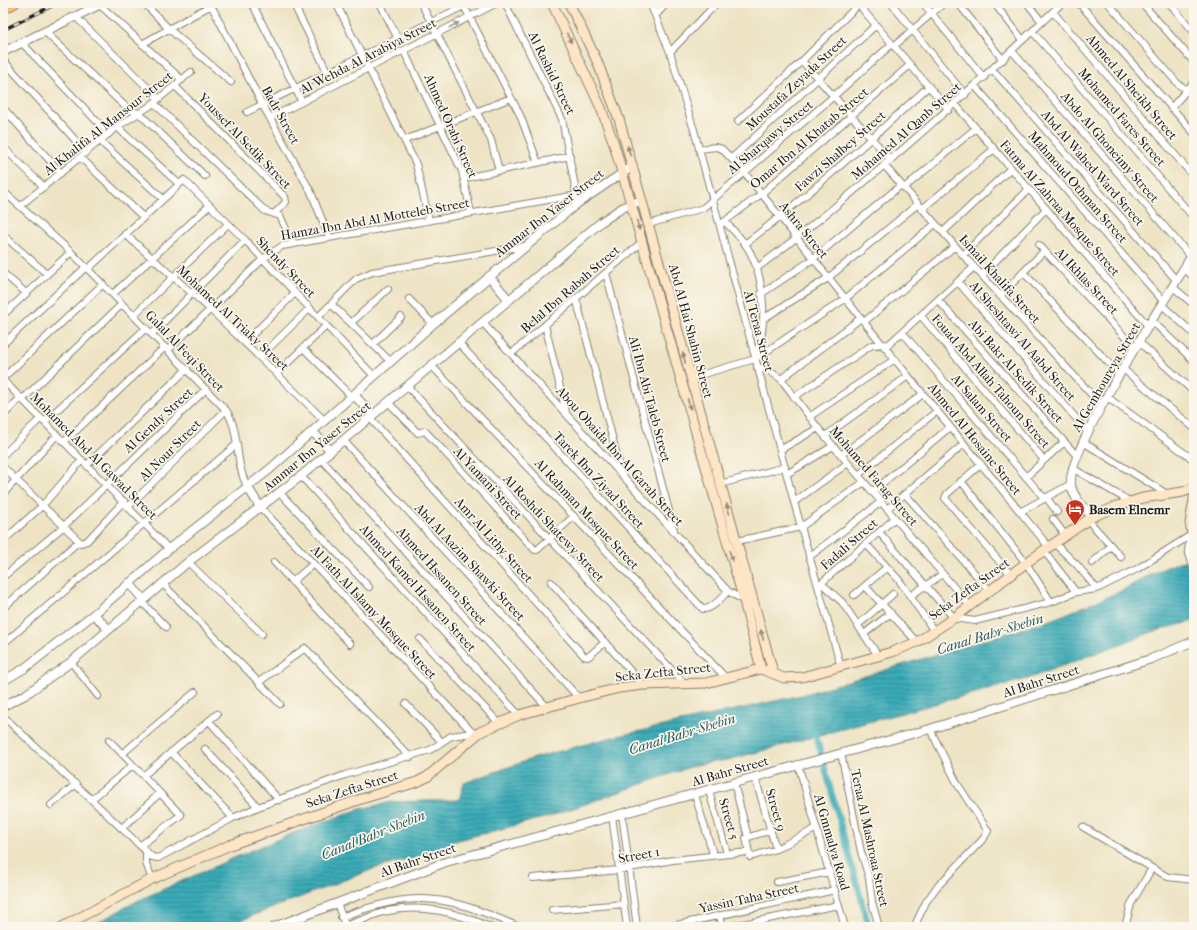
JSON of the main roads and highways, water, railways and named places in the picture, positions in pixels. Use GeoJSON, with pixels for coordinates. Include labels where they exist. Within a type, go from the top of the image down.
{"type":"FeatureCollection","features":[{"type":"Feature","properties":{"kind":"main road"},"geometry":{"type":"LineString","coordinates":[[3,10],[14,3]]}},
{"type":"Feature","properties":{"kind":"main road","name":"Abd Al Hai Shahin Street"},"geometry":{"type":"LineString","coordinates":[[552,3],[601,108],[622,172],[643,241],[744,601],[761,669]]}},
{"type":"Feature","properties":{"kind":"main road","name":"Abd Al Hai Shahin Street"},"geometry":{"type":"LineString","coordinates":[[569,3],[597,61],[609,91],[633,166],[690,378],[773,672]]}},
{"type":"Feature","properties":{"kind":"main road","name":"Seka Zefta Street"},"geometry":{"type":"LineString","coordinates":[[62,927],[152,879],[251,837],[358,800],[417,782],[427,777],[476,732],[519,715],[619,688],[643,685],[686,685],[706,683],[761,669],[773,672],[784,678],[792,678],[879,657],[917,642],[954,618],[1026,563],[1090,518],[1131,502],[1183,492],[1194,488]]}},
{"type":"Feature","properties":{"kind":"main road"},"geometry":{"type":"LineString","coordinates":[[1183,492],[1194,495]]}},
{"type":"Feature","properties":{"kind":"main road"},"geometry":{"type":"LineString","coordinates":[[1193,539],[1190,518],[1194,499]]}},
{"type":"Feature","properties":{"kind":"water","name":"Canal Bahr-Shebin"},"geometry":{"type":"Polygon","coordinates":[[[1194,559],[1194,621],[1155,631],[1027,679],[732,759],[696,765],[551,816],[455,841],[415,858],[376,868],[249,917],[229,927],[90,927],[137,901],[236,857],[298,831],[360,809],[392,802],[459,800],[464,783],[534,758],[609,738],[802,695],[1051,620],[1119,592],[1149,575],[1179,562],[1194,559]]]}},
{"type":"Feature","properties":{"kind":"waterway"},"geometry":{"type":"LineString","coordinates":[[814,729],[869,927]]}},
{"type":"Feature","properties":{"kind":"railway"},"geometry":{"type":"LineString","coordinates":[[3,30],[58,3]]}},
{"type":"Feature","properties":{"kind":"place","name":"Basem Elnemr"},"geometry":{"type":"Point","coordinates":[1075,526]}}]}
